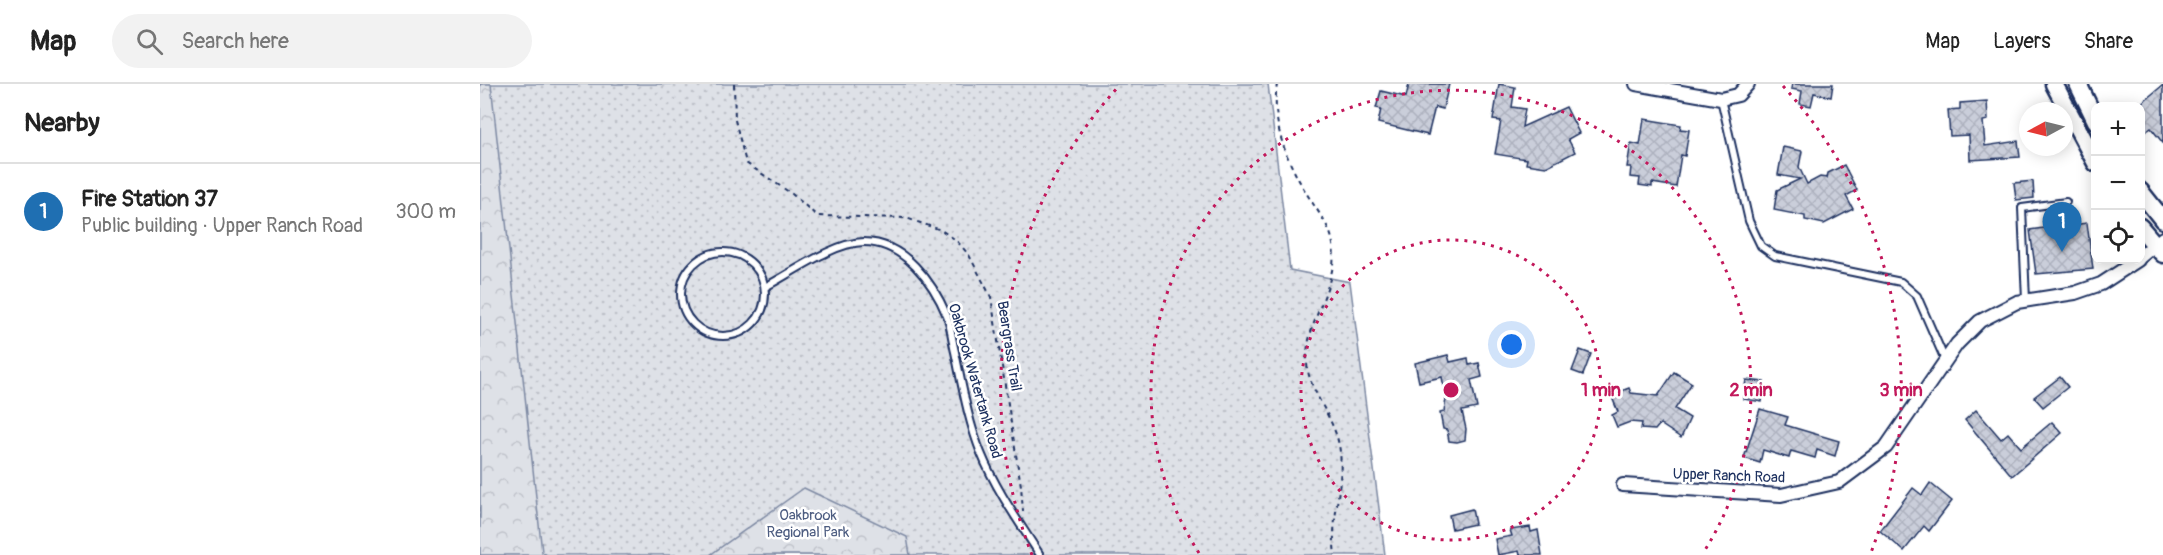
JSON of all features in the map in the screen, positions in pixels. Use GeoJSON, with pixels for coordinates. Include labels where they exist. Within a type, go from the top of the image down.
{"type":"FeatureCollection","features":[{"type":"Feature","properties":{"kind":"main road"},"geometry":{"type":"LineString","coordinates":[[2054,84],[2092,156]]}},
{"type":"Feature","properties":{"kind":"main road"},"geometry":{"type":"LineString","coordinates":[[2078,84],[2091,111]]}},
{"type":"Feature","properties":{"kind":"main road"},"geometry":{"type":"LineString","coordinates":[[2145,197],[2163,220]]}},
{"type":"Feature","properties":{"kind":"main road"},"geometry":{"type":"LineString","coordinates":[[2145,232],[2160,246]]}},
{"type":"Feature","properties":{"kind":"street"},"geometry":{"type":"LineString","coordinates":[[1635,84],[1721,99],[1738,95],[1748,84]]}},
{"type":"Feature","properties":{"kind":"street","name":"Upper Ranch Road"},"geometry":{"type":"LineString","coordinates":[[2145,255],[2160,246]]}},
{"type":"Feature","properties":{"kind":"street","name":"Upper Ranch Road"},"geometry":{"type":"LineString","coordinates":[[1623,485],[1781,495],[1839,482],[1886,447],[1957,344],[1980,321],[1996,311],[2026,300],[2075,293],[2101,284],[2130,264]]}},
{"type":"Feature","properties":{"kind":"lane"},"geometry":{"type":"LineString","coordinates":[[1721,99],[1749,221],[1761,246],[1775,256],[1901,282],[1917,296],[1945,361]]}},
{"type":"Feature","properties":{"kind":"lane"},"geometry":{"type":"LineString","coordinates":[[2026,300],[2022,208],[2066,202]]}},
{"type":"Feature","properties":{"kind":"lane","name":"Oakbrook Watertank Road"},"geometry":{"type":"LineString","coordinates":[[765,287],[837,249],[854,243],[885,245],[898,250],[909,260],[938,298],[948,318],[968,409],[980,451],[997,488],[1040,555]]}},
{"type":"Feature","properties":{"kind":"lane"},"geometry":{"type":"LineString","coordinates":[[726,251],[746,258],[761,274],[765,287],[765,301],[761,314],[741,333],[727,337],[707,333],[690,321],[683,309],[680,295],[682,281],[689,268],[699,258],[712,252],[726,251]]}},
{"type":"Feature","properties":{"kind":"path","name":"Beargrass Trail"},"geometry":{"type":"LineString","coordinates":[[734,84],[735,120],[746,164],[792,194],[817,216],[906,218],[919,221],[956,240],[969,255],[991,297],[1021,486],[1023,515]]}},
{"type":"Feature","properties":{"kind":"path"},"geometry":{"type":"LineString","coordinates":[[1277,84],[1277,116],[1283,150],[1293,172],[1332,238],[1333,265],[1308,344],[1306,364],[1313,386],[1330,415],[1340,449],[1342,486],[1333,518],[1335,555]]}},
{"type":"Feature","properties":{"kind":"green space"},"geometry":{"type":"Polygon","coordinates":[[[480,84],[1268,84],[1290,270],[1350,282],[1385,555],[480,555],[480,84]]]}},
{"type":"Feature","properties":{"kind":"green space"},"geometry":{"type":"Polygon","coordinates":[[[480,84],[491,84],[542,552],[547,555],[480,555],[480,84]]]}},
{"type":"Feature","properties":{"kind":"green space","name":"Oakbrook Regional Park"},"geometry":{"type":"Polygon","coordinates":[[[804,488],[907,537],[910,555],[710,555],[804,488]]]}},
{"type":"Feature","properties":{"kind":"building"},"geometry":{"type":"Polygon","coordinates":[[[1409,84],[1449,84],[1443,109],[1435,107],[1428,135],[1378,123],[1381,109],[1376,108],[1381,91],[1406,97],[1409,84]]]}},
{"type":"Feature","properties":{"kind":"building"},"geometry":{"type":"Polygon","coordinates":[[[1499,84],[1515,87],[1512,107],[1525,109],[1522,127],[1566,107],[1579,133],[1568,139],[1575,152],[1546,167],[1526,164],[1527,159],[1495,154],[1501,121],[1493,120],[1499,84]]]}},
{"type":"Feature","properties":{"kind":"building"},"geometry":{"type":"Polygon","coordinates":[[[1792,84],[1833,84],[1831,97],[1814,93],[1811,106],[1800,104],[1802,91],[1791,89],[1792,84]]]}},
{"type":"Feature","properties":{"kind":"building"},"geometry":{"type":"Polygon","coordinates":[[[2163,85],[2163,143],[2151,128],[2145,132],[2145,102],[2142,102],[2163,85]]]}},
{"type":"Feature","properties":{"kind":"building"},"geometry":{"type":"Polygon","coordinates":[[[1987,101],[1988,120],[1983,121],[1985,146],[2018,141],[2020,157],[1970,160],[1969,135],[1950,136],[1948,110],[1960,109],[1960,103],[1987,101]]]}},
{"type":"Feature","properties":{"kind":"building"},"geometry":{"type":"Polygon","coordinates":[[[1644,119],[1681,125],[1680,129],[1689,130],[1685,156],[1681,155],[1676,187],[1652,183],[1652,187],[1639,185],[1640,178],[1630,177],[1631,167],[1627,167],[1631,143],[1640,145],[1644,119]]]}},
{"type":"Feature","properties":{"kind":"building"},"geometry":{"type":"Polygon","coordinates":[[[1783,147],[1802,151],[1799,167],[1807,184],[1820,177],[1827,178],[1828,173],[1844,165],[1857,190],[1846,196],[1853,209],[1824,224],[1805,220],[1805,216],[1774,210],[1777,190],[1800,179],[1778,175],[1783,147]]]}},
{"type":"Feature","properties":{"kind":"building"},"geometry":{"type":"Polygon","coordinates":[[[2033,181],[2034,198],[2016,200],[2014,183],[2033,181]]]}},
{"type":"Feature","properties":{"kind":"building"},"geometry":{"type":"Polygon","coordinates":[[[2087,223],[2093,269],[2036,274],[2030,230],[2050,227],[2051,235],[2073,232],[2072,225],[2087,223]]]}},
{"type":"Feature","properties":{"kind":"building"},"geometry":{"type":"Polygon","coordinates":[[[1580,350],[1591,354],[1583,375],[1572,371],[1580,350]]]}},
{"type":"Feature","properties":{"kind":"building"},"geometry":{"type":"Polygon","coordinates":[[[1448,355],[1450,362],[1468,358],[1469,365],[1479,363],[1482,377],[1471,380],[1477,408],[1462,411],[1466,429],[1465,440],[1457,442],[1449,441],[1447,430],[1443,429],[1440,413],[1444,412],[1446,398],[1442,377],[1419,382],[1415,363],[1448,355]]]}},
{"type":"Feature","properties":{"kind":"building"},"geometry":{"type":"Polygon","coordinates":[[[1674,372],[1692,383],[1675,409],[1690,418],[1681,438],[1660,424],[1655,430],[1641,429],[1642,423],[1630,422],[1617,427],[1612,415],[1618,412],[1611,395],[1629,388],[1631,393],[1658,396],[1674,372]]]}},
{"type":"Feature","properties":{"kind":"building"},"geometry":{"type":"Polygon","coordinates":[[[2060,377],[2068,387],[2043,407],[2034,397],[2060,377]]]}},
{"type":"Feature","properties":{"kind":"building"},"geometry":{"type":"Polygon","coordinates":[[[1746,380],[1764,382],[1762,402],[1743,399],[1746,380]]]}},
{"type":"Feature","properties":{"kind":"building"},"geometry":{"type":"Polygon","coordinates":[[[1760,409],[1788,417],[1785,425],[1839,441],[1835,456],[1817,450],[1815,458],[1791,451],[1789,458],[1763,450],[1760,463],[1744,458],[1760,409]]]}},
{"type":"Feature","properties":{"kind":"building"},"geometry":{"type":"Polygon","coordinates":[[[1976,410],[2001,439],[2008,433],[2021,448],[2052,422],[2062,433],[2012,476],[1965,420],[1976,410]]]}},
{"type":"Feature","properties":{"kind":"building"},"geometry":{"type":"Polygon","coordinates":[[[1930,483],[1952,501],[1929,531],[1924,526],[1904,551],[1880,531],[1913,488],[1922,495],[1930,483]]]}},
{"type":"Feature","properties":{"kind":"building"},"geometry":{"type":"Polygon","coordinates":[[[1472,509],[1475,524],[1452,529],[1449,515],[1472,509]]]}},
{"type":"Feature","properties":{"kind":"building"},"geometry":{"type":"Polygon","coordinates":[[[1530,527],[1531,532],[1538,530],[1542,555],[1520,555],[1519,551],[1498,555],[1495,539],[1512,536],[1510,530],[1530,527]]]}},
{"type":"Feature","properties":{"kind":"place","name":"Fire Station 37"},"geometry":{"type":"Point","coordinates":[2062,252]}}]}
